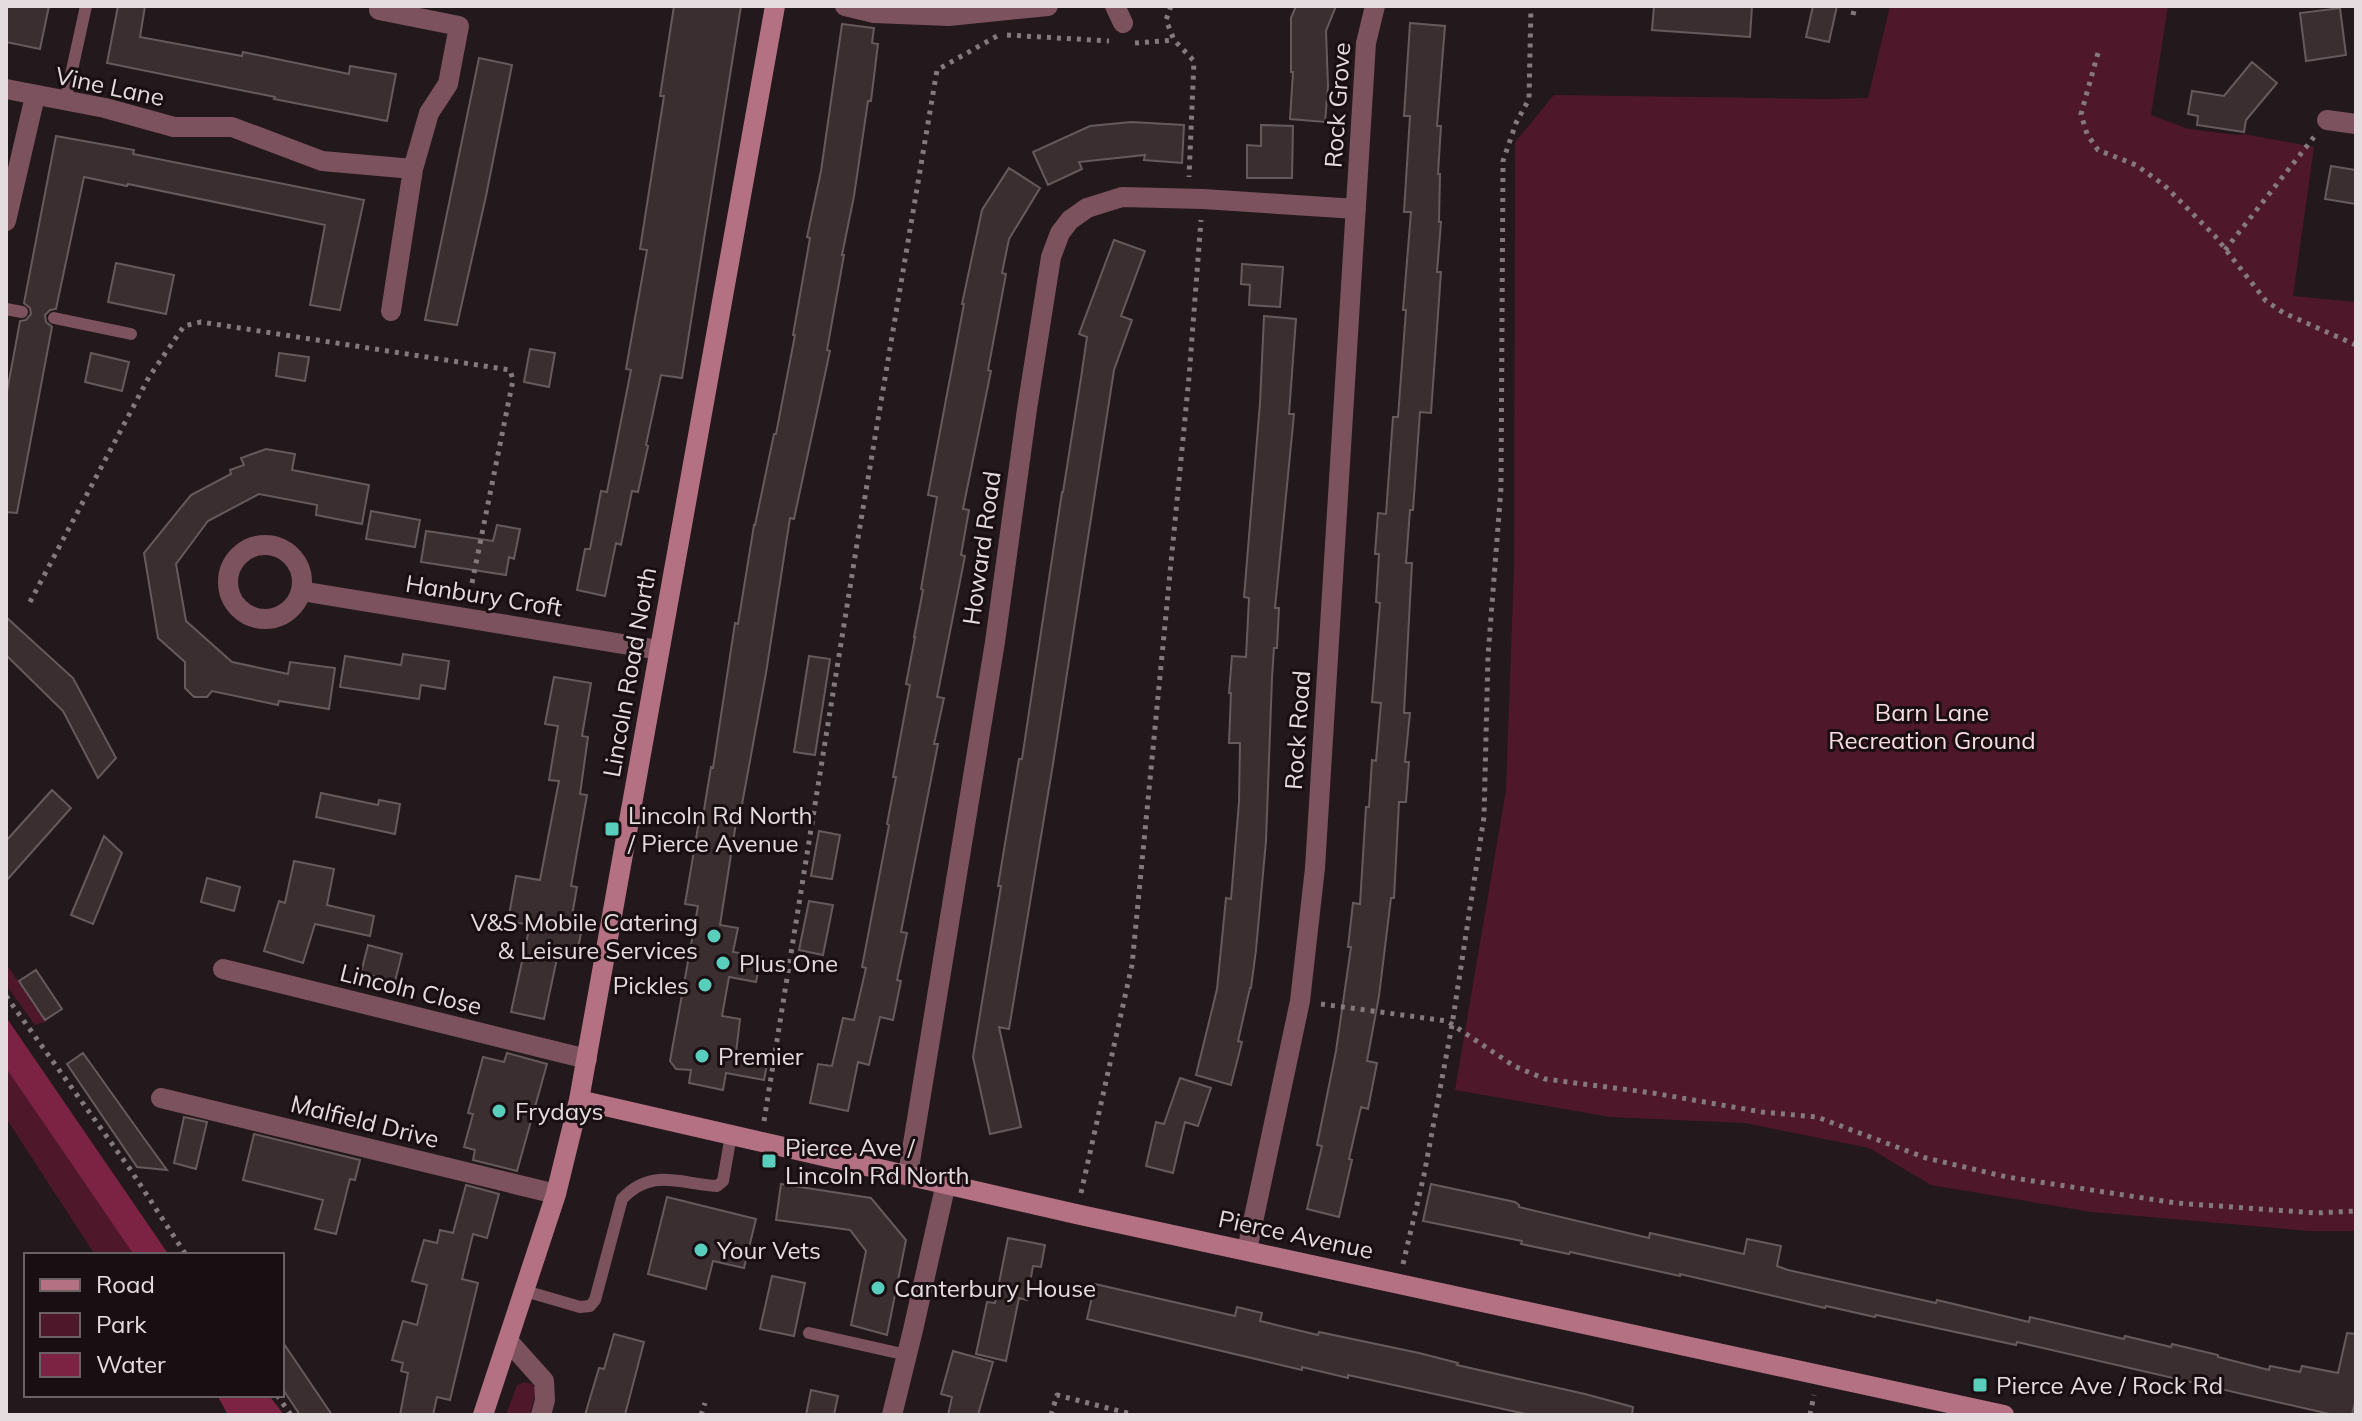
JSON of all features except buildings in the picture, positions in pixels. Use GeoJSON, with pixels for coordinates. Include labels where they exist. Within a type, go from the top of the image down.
{"type":"FeatureCollection","features":[{"type":"Feature","properties":{"kind":"street","name":"Lincoln Road North"},"geometry":{"type":"LineString","coordinates":[[483,1415],[556,1194],[579,1100],[775,6]]}},
{"type":"Feature","properties":{"kind":"street"},"geometry":{"type":"LineString","coordinates":[[845,6],[874,13],[949,16],[1048,6]]}},
{"type":"Feature","properties":{"kind":"street","name":"Rock Grove"},"geometry":{"type":"LineString","coordinates":[[1356,209],[1366,43],[1375,6]]}},
{"type":"Feature","properties":{"kind":"street"},"geometry":{"type":"LineString","coordinates":[[379,10],[459,26],[448,84],[429,113],[413,169],[391,311]]}},
{"type":"Feature","properties":{"kind":"street","name":"Vine Lane"},"geometry":{"type":"LineString","coordinates":[[6,89],[105,108],[174,127],[232,127],[322,161],[413,169]]}},
{"type":"Feature","properties":{"kind":"street","name":"Vine Lane"},"geometry":{"type":"LineString","coordinates":[[6,221],[35,96]]}},
{"type":"Feature","properties":{"kind":"street"},"geometry":{"type":"LineString","coordinates":[[2327,120],[2356,124]]}},
{"type":"Feature","properties":{"kind":"street","name":"Howard Road"},"geometry":{"type":"LineString","coordinates":[[908,1174],[995,642],[1051,257],[1060,233],[1070,220],[1087,208],[1122,197],[1356,209]]}},
{"type":"Feature","properties":{"kind":"street","name":"Rock Road"},"geometry":{"type":"LineString","coordinates":[[1247,1250],[1300,1001],[1315,868],[1356,209]]}},
{"type":"Feature","properties":{"kind":"street","name":"Hanbury Croft"},"geometry":{"type":"LineString","coordinates":[[301,591],[659,650]]}},
{"type":"Feature","properties":{"kind":"street","name":"Lincoln Close"},"geometry":{"type":"LineString","coordinates":[[223,969],[587,1059]]}},
{"type":"Feature","properties":{"kind":"street","name":"Malfield Drive"},"geometry":{"type":"LineString","coordinates":[[161,1098],[556,1194]]}},
{"type":"Feature","properties":{"kind":"street","name":"Pierce Avenue"},"geometry":{"type":"LineString","coordinates":[[579,1100],[1076,1214],[2004,1415]]}},
{"type":"Feature","properties":{"kind":"street"},"geometry":{"type":"LineString","coordinates":[[892,1415],[946,1183]]}},
{"type":"Feature","properties":{"kind":"street"},"geometry":{"type":"LineString","coordinates":[[509,1342],[544,1381],[545,1400],[541,1415]]}},
{"type":"Feature","properties":{"kind":"lane"},"geometry":{"type":"LineString","coordinates":[[65,102],[86,6]]}},
{"type":"Feature","properties":{"kind":"lane"},"geometry":{"type":"LineString","coordinates":[[6,309],[22,312]]}},
{"type":"Feature","properties":{"kind":"lane"},"geometry":{"type":"LineString","coordinates":[[54,318],[131,334]]}},
{"type":"Feature","properties":{"kind":"lane"},"geometry":{"type":"LineString","coordinates":[[525,1291],[580,1307],[590,1306],[595,1300],[622,1199],[633,1187],[649,1180],[717,1186],[723,1181],[731,1135]]}},
{"type":"Feature","properties":{"kind":"lane"},"geometry":{"type":"LineString","coordinates":[[809,1333],[907,1355]]}},
{"type":"Feature","properties":{"kind":"path"},"geometry":{"type":"LineString","coordinates":[[1076,1214],[1132,965],[1189,377],[1195,199],[1194,61],[1174,40],[1166,20],[1171,6]]}},
{"type":"Feature","properties":{"kind":"path"},"geometry":{"type":"LineString","coordinates":[[1399,1282],[1424,1175],[1452,1025],[1484,817],[1488,656],[1501,488],[1503,161],[1516,123],[1529,99],[1531,6]]}},
{"type":"Feature","properties":{"kind":"path"},"geometry":{"type":"LineString","coordinates":[[1853,15],[1855,6]]}},
{"type":"Feature","properties":{"kind":"path"},"geometry":{"type":"LineString","coordinates":[[761,1141],[937,70],[999,35],[1139,43],[1174,40]]}},
{"type":"Feature","properties":{"kind":"path"},"geometry":{"type":"LineString","coordinates":[[2098,53],[2081,114],[2087,134],[2098,150],[2136,165],[2164,185],[2215,236],[2266,301],[2284,313],[2356,345]]}},
{"type":"Feature","properties":{"kind":"path"},"geometry":{"type":"LineString","coordinates":[[2225,250],[2327,120]]}},
{"type":"Feature","properties":{"kind":"path"},"geometry":{"type":"LineString","coordinates":[[30,602],[149,377],[184,326],[201,322],[510,370],[513,380],[465,618]]}},
{"type":"Feature","properties":{"kind":"path"},"geometry":{"type":"LineString","coordinates":[[6,996],[130,1169],[185,1253]]}},
{"type":"Feature","properties":{"kind":"path"},"geometry":{"type":"LineString","coordinates":[[1300,1001],[1447,1021],[1514,1066],[1545,1079],[1762,1112],[1817,1117],[1926,1158],[2007,1177],[2176,1203],[2316,1213],[2356,1211]]}},
{"type":"Feature","properties":{"kind":"path"},"geometry":{"type":"LineString","coordinates":[[1051,1415],[1057,1395],[1131,1414]]}},
{"type":"Feature","properties":{"kind":"path"},"geometry":{"type":"LineString","coordinates":[[278,1397],[291,1415]]}},
{"type":"Feature","properties":{"kind":"path"},"geometry":{"type":"LineString","coordinates":[[701,1415],[705,1403]]}},
{"type":"Feature","properties":{"kind":"green space","name":"Barn Lane Recreation Ground"},"geometry":{"type":"Polygon","coordinates":[[[1890,6],[2168,6],[2151,115],[2189,129],[2244,134],[2314,147],[2293,296],[2356,302],[2356,1231],[2310,1231],[2092,1212],[1931,1185],[1869,1148],[1745,1123],[1610,1117],[1455,1090],[1506,790],[1514,567],[1515,142],[1554,95],[1868,98],[1890,6]]]}},
{"type":"Feature","properties":{"kind":"green space"},"geometry":{"type":"Polygon","coordinates":[[[6,964],[47,1021],[35,1025],[6,985],[6,964]]]}},
{"type":"Feature","properties":{"kind":"green space"},"geometry":{"type":"Polygon","coordinates":[[[6,1068],[133,1253],[94,1253],[6,1118],[6,1068]]]}},
{"type":"Feature","properties":{"kind":"green space"},"geometry":{"type":"Polygon","coordinates":[[[525,1382],[532,1384],[536,1390],[530,1415],[506,1415],[517,1385],[525,1382]]]}},
{"type":"Feature","properties":{"kind":"water"},"geometry":{"type":"Polygon","coordinates":[[[6,1017],[168,1253],[133,1253],[6,1068],[6,1017]]]}},
{"type":"Feature","properties":{"kind":"water"},"geometry":{"type":"Polygon","coordinates":[[[218,1397],[270,1397],[284,1415],[228,1415],[218,1397]]]}},
{"type":"Feature","properties":{"kind":"place","name":"Lincoln Rd North / Pierce Avenue"},"geometry":{"type":"Point","coordinates":[612,829]}},
{"type":"Feature","properties":{"kind":"place","name":"V&S Mobile Catering & Leisure Services"},"geometry":{"type":"Point","coordinates":[714,936]}},
{"type":"Feature","properties":{"kind":"place","name":"Plus One"},"geometry":{"type":"Point","coordinates":[723,963]}},
{"type":"Feature","properties":{"kind":"place","name":"Pickles"},"geometry":{"type":"Point","coordinates":[705,985]}},
{"type":"Feature","properties":{"kind":"place","name":"Premier"},"geometry":{"type":"Point","coordinates":[702,1056]}},
{"type":"Feature","properties":{"kind":"place","name":"Frydays"},"geometry":{"type":"Point","coordinates":[499,1111]}},
{"type":"Feature","properties":{"kind":"place","name":"Pierce Ave / Lincoln Rd North"},"geometry":{"type":"Point","coordinates":[769,1161]}},
{"type":"Feature","properties":{"kind":"place","name":"Your Vets"},"geometry":{"type":"Point","coordinates":[701,1250]}},
{"type":"Feature","properties":{"kind":"place","name":"Canterbury House"},"geometry":{"type":"Point","coordinates":[878,1288]}},
{"type":"Feature","properties":{"kind":"place","name":"Pierce Ave / Rock Rd"},"geometry":{"type":"Point","coordinates":[1980,1385]}}]}
